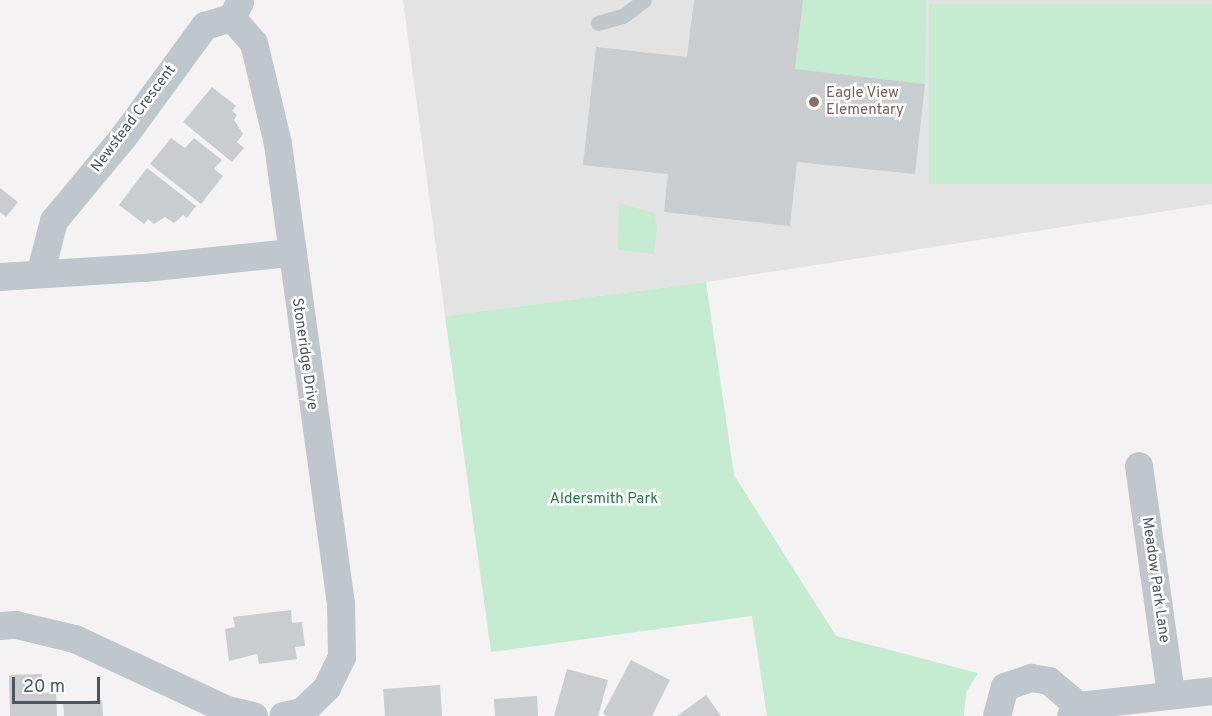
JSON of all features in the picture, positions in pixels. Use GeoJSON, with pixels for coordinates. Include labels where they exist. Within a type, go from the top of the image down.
{"type":"FeatureCollection","features":[{"type":"Feature","properties":{"kind":"street","name":"Newstead Crescent"},"geometry":{"type":"LineString","coordinates":[[41,271],[54,221],[123,138],[205,26],[236,9],[254,43],[278,144],[290,253]]}},
{"type":"Feature","properties":{"kind":"street"},"geometry":{"type":"LineString","coordinates":[[0,277],[41,271],[145,268],[290,253]]}},
{"type":"Feature","properties":{"kind":"street","name":"Stoneridge Drive"},"geometry":{"type":"LineString","coordinates":[[290,253],[341,603],[342,657],[327,688],[296,715]]}},
{"type":"Feature","properties":{"kind":"street","name":"Meadow Park Lane"},"geometry":{"type":"LineString","coordinates":[[1139,466],[1171,694]]}},
{"type":"Feature","properties":{"kind":"street"},"geometry":{"type":"LineString","coordinates":[[0,626],[16,625],[75,639],[226,710],[254,716]]}},
{"type":"Feature","properties":{"kind":"street"},"geometry":{"type":"LineString","coordinates":[[997,716],[1005,687],[1031,678],[1049,681],[1075,711],[1171,694],[1212,691]]}},
{"type":"Feature","properties":{"kind":"lane"},"geometry":{"type":"LineString","coordinates":[[598,23],[623,16],[644,0]]}},
{"type":"Feature","properties":{"kind":"shaded area","name":"Eagle View Elementary"},"geometry":{"type":"Polygon","coordinates":[[[403,0],[1212,0],[1212,204],[706,282],[445,316],[403,0]]]}},
{"type":"Feature","properties":{"kind":"green space"},"geometry":{"type":"Polygon","coordinates":[[[803,0],[926,0],[925,84],[795,69],[803,0]]]}},
{"type":"Feature","properties":{"kind":"green space"},"geometry":{"type":"Polygon","coordinates":[[[929,4],[1212,4],[1212,184],[929,184],[929,4]]]}},
{"type":"Feature","properties":{"kind":"green space"},"geometry":{"type":"Polygon","coordinates":[[[619,203],[654,213],[657,226],[654,254],[618,250],[619,203]]]}},
{"type":"Feature","properties":{"kind":"green space","name":"Aldersmith Park"},"geometry":{"type":"Polygon","coordinates":[[[706,282],[734,475],[836,636],[978,673],[966,693],[964,716],[767,716],[752,616],[491,652],[445,316],[706,282]]]}},
{"type":"Feature","properties":{"kind":"building"},"geometry":{"type":"Polygon","coordinates":[[[694,0],[803,0],[795,69],[925,84],[915,174],[797,162],[790,226],[664,212],[668,174],[583,165],[596,47],[687,57],[694,0]]]}},
{"type":"Feature","properties":{"kind":"building"},"geometry":{"type":"Polygon","coordinates":[[[212,87],[236,106],[232,111],[237,115],[234,120],[243,134],[237,142],[244,148],[232,162],[183,122],[212,87]]]}},
{"type":"Feature","properties":{"kind":"building"},"geometry":{"type":"Polygon","coordinates":[[[171,138],[185,148],[194,138],[222,160],[214,169],[223,176],[201,204],[150,164],[171,138]]]}},
{"type":"Feature","properties":{"kind":"building"},"geometry":{"type":"Polygon","coordinates":[[[147,168],[196,206],[187,218],[183,215],[174,223],[165,217],[154,224],[148,219],[144,224],[119,205],[147,168]]]}},
{"type":"Feature","properties":{"kind":"building"},"geometry":{"type":"Polygon","coordinates":[[[0,188],[18,202],[6,217],[0,212],[0,188]]]}},
{"type":"Feature","properties":{"kind":"building"},"geometry":{"type":"Polygon","coordinates":[[[291,610],[292,623],[302,622],[305,646],[295,647],[297,659],[259,664],[257,654],[229,661],[225,629],[235,627],[233,617],[291,610]]]}},
{"type":"Feature","properties":{"kind":"building"},"geometry":{"type":"Polygon","coordinates":[[[631,660],[670,680],[652,716],[607,716],[603,713],[631,660]]]}},
{"type":"Feature","properties":{"kind":"building"},"geometry":{"type":"Polygon","coordinates":[[[567,669],[608,680],[598,716],[554,716],[567,669]]]}},
{"type":"Feature","properties":{"kind":"building"},"geometry":{"type":"Polygon","coordinates":[[[42,674],[43,693],[56,692],[57,716],[10,716],[9,675],[42,674]]]}},
{"type":"Feature","properties":{"kind":"building"},"geometry":{"type":"Polygon","coordinates":[[[440,685],[442,716],[385,716],[383,689],[440,685]]]}},
{"type":"Feature","properties":{"kind":"building"},"geometry":{"type":"Polygon","coordinates":[[[706,695],[721,716],[677,716],[706,695]]]}},
{"type":"Feature","properties":{"kind":"building"},"geometry":{"type":"Polygon","coordinates":[[[537,696],[538,716],[495,716],[494,699],[537,696]]]}},
{"type":"Feature","properties":{"kind":"building"},"geometry":{"type":"Polygon","coordinates":[[[102,700],[103,716],[64,716],[63,703],[102,700]]]}},
{"type":"Feature","properties":{"kind":"place","name":"Eagle View Elementary"},"geometry":{"type":"Point","coordinates":[814,102]}}]}
